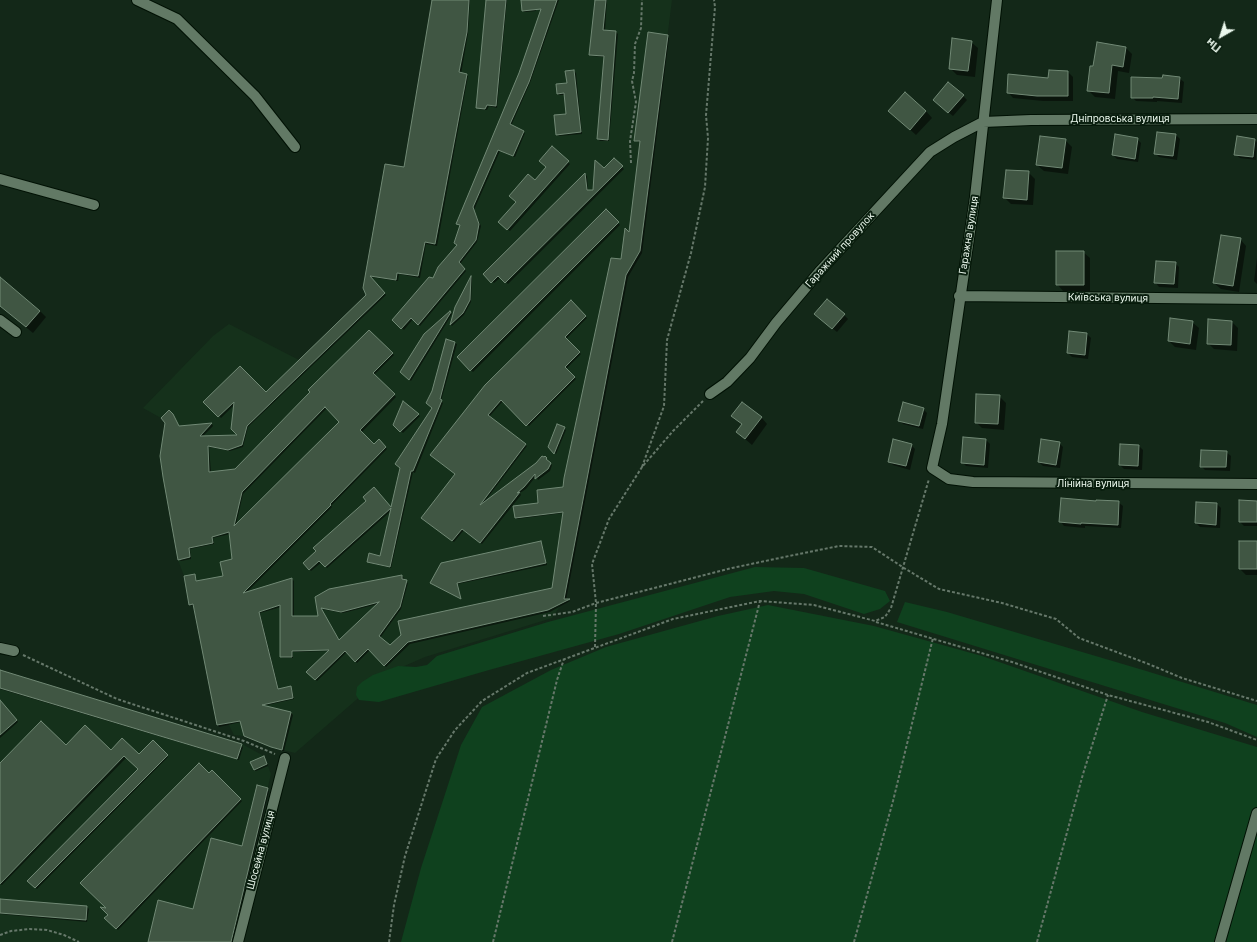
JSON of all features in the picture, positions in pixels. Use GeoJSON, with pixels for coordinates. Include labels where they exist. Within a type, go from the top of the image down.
{"type":"FeatureCollection","features":[{"type":"Feature","properties":{"kind":"street"},"geometry":{"type":"LineString","coordinates":[[137,0],[177,19],[255,96],[295,147]]}},
{"type":"Feature","properties":{"kind":"street","name":"Гаражна вулиця"},"geometry":{"type":"LineString","coordinates":[[932,468],[942,424],[959,296],[975,198],[997,0]]}},
{"type":"Feature","properties":{"kind":"street","name":"Дніпровська вулиця"},"geometry":{"type":"LineString","coordinates":[[983,122],[1031,120],[1257,119]]}},
{"type":"Feature","properties":{"kind":"street","name":"Гаражний провулок"},"geometry":{"type":"LineString","coordinates":[[710,394],[727,382],[750,358],[776,323],[818,272],[930,152],[954,137],[983,122]]}},
{"type":"Feature","properties":{"kind":"street"},"geometry":{"type":"LineString","coordinates":[[0,179],[94,205]]}},
{"type":"Feature","properties":{"kind":"street","name":"Київська вулиця"},"geometry":{"type":"LineString","coordinates":[[959,296],[1257,299]]}},
{"type":"Feature","properties":{"kind":"street"},"geometry":{"type":"LineString","coordinates":[[0,320],[16,332]]}},
{"type":"Feature","properties":{"kind":"street","name":"Лінійна вулиця"},"geometry":{"type":"LineString","coordinates":[[932,468],[949,479],[973,482],[1257,484]]}},
{"type":"Feature","properties":{"kind":"street"},"geometry":{"type":"LineString","coordinates":[[0,648],[14,651]]}},
{"type":"Feature","properties":{"kind":"street","name":"Шосейна вулиця"},"geometry":{"type":"LineString","coordinates":[[238,942],[285,758]]}},
{"type":"Feature","properties":{"kind":"street"},"geometry":{"type":"LineString","coordinates":[[1220,942],[1257,813]]}},
{"type":"Feature","properties":{"kind":"path"},"geometry":{"type":"LineString","coordinates":[[631,163],[630,140],[636,102],[632,81],[635,44],[641,28],[642,0]]}},
{"type":"Feature","properties":{"kind":"path"},"geometry":{"type":"LineString","coordinates":[[642,468],[664,406],[667,340],[692,253],[705,187],[708,138],[706,115],[715,7],[714,0]]}},
{"type":"Feature","properties":{"kind":"path"},"geometry":{"type":"LineString","coordinates":[[595,647],[596,603],[592,564],[609,519],[642,468],[673,431],[710,394]]}},
{"type":"Feature","properties":{"kind":"path"},"geometry":{"type":"LineString","coordinates":[[875,621],[885,617],[891,608],[904,568],[932,468]]}},
{"type":"Feature","properties":{"kind":"path"},"geometry":{"type":"LineString","coordinates":[[543,616],[572,612],[596,603],[732,568],[838,546],[872,546],[904,568],[939,589],[1002,603],[1056,619],[1078,638],[1182,678],[1257,701]]}},
{"type":"Feature","properties":{"kind":"path"},"geometry":{"type":"LineString","coordinates":[[672,942],[760,602]]}},
{"type":"Feature","properties":{"kind":"path"},"geometry":{"type":"LineString","coordinates":[[389,942],[394,905],[406,856],[436,759],[455,730],[482,702],[528,673],[673,619],[760,602],[814,605],[875,621],[1012,662],[1108,695],[1208,722],[1257,740]]}},
{"type":"Feature","properties":{"kind":"path"},"geometry":{"type":"LineString","coordinates":[[854,942],[893,801],[933,638]]}},
{"type":"Feature","properties":{"kind":"path"},"geometry":{"type":"LineString","coordinates":[[14,651],[117,699],[244,741],[285,758]]}},
{"type":"Feature","properties":{"kind":"path"},"geometry":{"type":"LineString","coordinates":[[493,942],[557,680],[564,659]]}},
{"type":"Feature","properties":{"kind":"path"},"geometry":{"type":"LineString","coordinates":[[1037,942],[1083,774],[1108,695]]}},
{"type":"Feature","properties":{"kind":"path"},"geometry":{"type":"LineString","coordinates":[[0,934],[30,929],[47,930],[64,935],[79,942]]}},
{"type":"Feature","properties":{"kind":"shaded area"},"geometry":{"type":"Polygon","coordinates":[[[432,0],[672,0],[640,251],[626,275],[563,602],[552,618],[425,657],[386,674],[295,753],[272,747],[244,736],[234,735],[228,723],[217,725],[193,604],[189,605],[184,576],[178,560],[163,477],[160,456],[165,423],[161,418],[143,408],[213,336],[229,324],[299,360],[366,295],[363,288],[385,164],[404,167],[432,0]]]}},
{"type":"Feature","properties":{"kind":"shaded area"},"geometry":{"type":"Polygon","coordinates":[[[755,567],[804,568],[885,591],[890,601],[880,609],[864,614],[804,594],[774,591],[730,597],[619,634],[379,702],[359,700],[356,695],[357,687],[362,682],[373,675],[398,666],[416,667],[427,665],[437,656],[548,622],[755,567]]]}},
{"type":"Feature","properties":{"kind":"shaded area"},"geometry":{"type":"Polygon","coordinates":[[[905,602],[947,612],[1257,705],[1257,737],[1225,723],[897,622],[905,602]]]}},
{"type":"Feature","properties":{"kind":"shaded area"},"geometry":{"type":"Polygon","coordinates":[[[768,605],[874,626],[982,656],[1142,712],[1257,747],[1257,942],[401,942],[421,868],[461,745],[482,707],[551,670],[606,647],[718,616],[768,605]]]}},
{"type":"Feature","properties":{"kind":"shaded area"},"geometry":{"type":"Polygon","coordinates":[[[0,670],[242,744],[264,756],[271,774],[231,942],[0,942],[0,670]]]}},
{"type":"Feature","properties":{"kind":"building"},"geometry":{"type":"Polygon","coordinates":[[[432,0],[469,0],[467,32],[459,72],[467,74],[435,244],[425,242],[418,276],[397,273],[396,280],[370,276],[385,293],[247,426],[242,445],[228,450],[208,446],[209,472],[235,469],[310,392],[308,390],[369,330],[393,353],[373,373],[395,394],[360,430],[374,444],[379,439],[386,447],[330,504],[331,505],[243,593],[292,578],[292,616],[318,616],[315,597],[329,589],[402,575],[402,579],[407,580],[400,607],[379,636],[390,645],[401,635],[398,621],[552,588],[563,512],[515,518],[513,506],[538,503],[537,490],[563,487],[611,258],[621,259],[625,228],[629,232],[640,141],[634,141],[648,32],[668,35],[640,251],[626,275],[564,599],[570,599],[548,610],[408,642],[384,666],[368,649],[355,662],[345,651],[315,680],[306,672],[329,650],[292,651],[292,657],[280,657],[280,605],[259,612],[278,689],[291,686],[293,698],[262,705],[291,712],[282,750],[244,736],[240,721],[217,725],[193,604],[189,605],[184,576],[195,574],[196,581],[223,576],[220,562],[232,559],[229,532],[212,537],[213,543],[189,548],[190,557],[178,560],[160,456],[165,423],[161,418],[169,410],[173,414],[179,426],[212,423],[200,436],[237,435],[231,429],[234,402],[218,417],[203,402],[240,366],[266,392],[366,295],[363,288],[385,164],[404,167],[432,0]],[[325,407],[242,492],[234,526],[339,422],[325,407]],[[379,602],[341,612],[321,608],[339,640],[379,602]]]}},
{"type":"Feature","properties":{"kind":"building"},"geometry":{"type":"Polygon","coordinates":[[[486,0],[506,0],[496,106],[487,105],[485,109],[476,108],[486,0]]]}},
{"type":"Feature","properties":{"kind":"building"},"geometry":{"type":"Polygon","coordinates":[[[521,0],[557,0],[529,82],[510,124],[524,131],[513,156],[498,150],[473,207],[479,224],[476,240],[459,262],[465,269],[418,325],[411,318],[401,329],[392,320],[429,277],[433,278],[438,267],[457,245],[454,243],[460,225],[456,224],[519,73],[541,9],[522,11],[521,0]]]}},
{"type":"Feature","properties":{"kind":"building"},"geometry":{"type":"Polygon","coordinates":[[[595,0],[606,0],[603,30],[616,31],[608,140],[597,139],[604,56],[589,55],[595,0]]]}},
{"type":"Feature","properties":{"kind":"building"},"geometry":{"type":"Polygon","coordinates":[[[952,38],[972,41],[968,71],[949,69],[952,38]]]}},
{"type":"Feature","properties":{"kind":"building"},"geometry":{"type":"Polygon","coordinates":[[[1097,42],[1126,47],[1123,67],[1112,65],[1109,93],[1087,91],[1090,66],[1093,66],[1097,42]]]}},
{"type":"Feature","properties":{"kind":"building"},"geometry":{"type":"Polygon","coordinates":[[[574,70],[581,132],[556,135],[554,115],[566,114],[564,93],[557,94],[556,84],[567,83],[565,71],[574,70]]]}},
{"type":"Feature","properties":{"kind":"building"},"geometry":{"type":"Polygon","coordinates":[[[1049,70],[1068,71],[1068,96],[1037,96],[1007,93],[1008,74],[1048,78],[1049,70]]]}},
{"type":"Feature","properties":{"kind":"building"},"geometry":{"type":"Polygon","coordinates":[[[1163,75],[1180,77],[1178,99],[1153,97],[1131,98],[1131,77],[1162,78],[1163,75]]]}},
{"type":"Feature","properties":{"kind":"building"},"geometry":{"type":"Polygon","coordinates":[[[948,82],[964,95],[948,113],[933,100],[948,82]]]}},
{"type":"Feature","properties":{"kind":"building"},"geometry":{"type":"Polygon","coordinates":[[[905,92],[926,111],[910,130],[888,111],[905,92]]]}},
{"type":"Feature","properties":{"kind":"building"},"geometry":{"type":"Polygon","coordinates":[[[1157,132],[1176,134],[1173,156],[1154,154],[1157,132]]]}},
{"type":"Feature","properties":{"kind":"building"},"geometry":{"type":"Polygon","coordinates":[[[1115,134],[1138,138],[1135,159],[1112,155],[1115,134]]]}},
{"type":"Feature","properties":{"kind":"building"},"geometry":{"type":"Polygon","coordinates":[[[1040,136],[1066,139],[1062,168],[1036,165],[1040,136]]]}},
{"type":"Feature","properties":{"kind":"building"},"geometry":{"type":"Polygon","coordinates":[[[1237,136],[1255,139],[1253,157],[1234,155],[1237,136]]]}},
{"type":"Feature","properties":{"kind":"building"},"geometry":{"type":"Polygon","coordinates":[[[552,146],[569,161],[507,230],[498,222],[516,202],[509,196],[528,174],[535,180],[546,167],[539,161],[552,146]]]}},
{"type":"Feature","properties":{"kind":"building"},"geometry":{"type":"Polygon","coordinates":[[[614,158],[623,166],[505,283],[498,276],[491,283],[483,274],[585,173],[587,190],[593,190],[595,160],[604,168],[614,158]]]}},
{"type":"Feature","properties":{"kind":"building"},"geometry":{"type":"Polygon","coordinates":[[[1006,170],[1029,171],[1027,200],[1003,198],[1006,170]]]}},
{"type":"Feature","properties":{"kind":"building"},"geometry":{"type":"Polygon","coordinates":[[[606,209],[619,222],[470,371],[457,357],[606,209]]]}},
{"type":"Feature","properties":{"kind":"building"},"geometry":{"type":"Polygon","coordinates":[[[1221,235],[1241,238],[1233,286],[1213,283],[1221,235]]]}},
{"type":"Feature","properties":{"kind":"building"},"geometry":{"type":"Polygon","coordinates":[[[1056,251],[1084,251],[1084,285],[1056,285],[1056,251]]]}},
{"type":"Feature","properties":{"kind":"building"},"geometry":{"type":"Polygon","coordinates":[[[1156,261],[1176,262],[1174,284],[1154,283],[1156,261]]]}},
{"type":"Feature","properties":{"kind":"building"},"geometry":{"type":"Polygon","coordinates":[[[471,276],[470,300],[463,313],[450,325],[455,307],[471,276]]]}},
{"type":"Feature","properties":{"kind":"building"},"geometry":{"type":"Polygon","coordinates":[[[0,277],[40,311],[26,327],[0,306],[0,277]]]}},
{"type":"Feature","properties":{"kind":"building"},"geometry":{"type":"Polygon","coordinates":[[[827,299],[845,314],[832,329],[814,314],[827,299]]]}},
{"type":"Feature","properties":{"kind":"building"},"geometry":{"type":"Polygon","coordinates":[[[571,300],[586,316],[565,337],[580,352],[565,367],[575,377],[526,426],[501,400],[488,415],[526,444],[480,505],[536,463],[542,456],[545,456],[551,463],[548,469],[535,479],[535,474],[517,493],[520,492],[480,543],[462,529],[452,541],[421,518],[455,474],[430,455],[485,385],[571,300]]]}},
{"type":"Feature","properties":{"kind":"building"},"geometry":{"type":"Polygon","coordinates":[[[450,311],[451,312],[409,380],[400,372],[424,334],[450,311]]]}},
{"type":"Feature","properties":{"kind":"building"},"geometry":{"type":"Polygon","coordinates":[[[1170,318],[1193,321],[1190,344],[1168,341],[1170,318]]]}},
{"type":"Feature","properties":{"kind":"building"},"geometry":{"type":"Polygon","coordinates":[[[1208,319],[1232,321],[1231,345],[1207,344],[1208,319]]]}},
{"type":"Feature","properties":{"kind":"building"},"geometry":{"type":"Polygon","coordinates":[[[1069,331],[1087,333],[1085,355],[1067,353],[1069,331]]]}},
{"type":"Feature","properties":{"kind":"building"},"geometry":{"type":"Polygon","coordinates":[[[446,339],[455,342],[440,399],[442,400],[413,471],[411,471],[390,567],[367,562],[369,553],[380,556],[391,508],[325,567],[319,561],[309,570],[303,563],[316,551],[313,548],[366,501],[363,497],[374,487],[391,507],[400,468],[395,464],[432,408],[426,403],[432,391],[446,339]]]}},
{"type":"Feature","properties":{"kind":"building"},"geometry":{"type":"Polygon","coordinates":[[[976,394],[1000,395],[998,424],[975,423],[976,394]]]}},
{"type":"Feature","properties":{"kind":"building"},"geometry":{"type":"Polygon","coordinates":[[[403,401],[419,414],[400,432],[393,425],[403,401]]]}},
{"type":"Feature","properties":{"kind":"building"},"geometry":{"type":"Polygon","coordinates":[[[742,402],[762,417],[745,439],[736,432],[742,424],[731,416],[742,402]]]}},
{"type":"Feature","properties":{"kind":"building"},"geometry":{"type":"Polygon","coordinates":[[[903,402],[924,408],[919,426],[898,421],[903,402]]]}},
{"type":"Feature","properties":{"kind":"building"},"geometry":{"type":"Polygon","coordinates":[[[557,424],[565,427],[554,454],[548,447],[557,424]]]}},
{"type":"Feature","properties":{"kind":"building"},"geometry":{"type":"Polygon","coordinates":[[[963,437],[986,439],[984,465],[961,463],[963,437]]]}},
{"type":"Feature","properties":{"kind":"building"},"geometry":{"type":"Polygon","coordinates":[[[893,439],[912,444],[906,466],[888,462],[893,439]]]}},
{"type":"Feature","properties":{"kind":"building"},"geometry":{"type":"Polygon","coordinates":[[[1041,439],[1060,442],[1056,465],[1038,462],[1041,439]]]}},
{"type":"Feature","properties":{"kind":"building"},"geometry":{"type":"Polygon","coordinates":[[[1120,444],[1139,445],[1138,466],[1119,465],[1120,444]]]}},
{"type":"Feature","properties":{"kind":"building"},"geometry":{"type":"Polygon","coordinates":[[[1201,450],[1227,451],[1226,467],[1200,467],[1201,450]]]}},
{"type":"Feature","properties":{"kind":"building"},"geometry":{"type":"Polygon","coordinates":[[[1061,498],[1119,501],[1118,525],[1059,522],[1061,498]]]}},
{"type":"Feature","properties":{"kind":"building"},"geometry":{"type":"Polygon","coordinates":[[[1239,500],[1257,501],[1257,522],[1239,522],[1239,500]]]}},
{"type":"Feature","properties":{"kind":"building"},"geometry":{"type":"Polygon","coordinates":[[[1196,502],[1217,503],[1216,525],[1195,523],[1196,502]]]}},
{"type":"Feature","properties":{"kind":"building"},"geometry":{"type":"Polygon","coordinates":[[[541,541],[546,563],[457,583],[461,599],[430,583],[441,563],[541,541]]]}},
{"type":"Feature","properties":{"kind":"building"},"geometry":{"type":"Polygon","coordinates":[[[1239,541],[1257,541],[1257,569],[1239,569],[1239,541]]]}},
{"type":"Feature","properties":{"kind":"building"},"geometry":{"type":"Polygon","coordinates":[[[0,670],[242,744],[237,759],[0,688],[0,670]]]}},
{"type":"Feature","properties":{"kind":"building"},"geometry":{"type":"Polygon","coordinates":[[[0,700],[17,720],[0,735],[0,700]]]}},
{"type":"Feature","properties":{"kind":"building"},"geometry":{"type":"Polygon","coordinates":[[[41,721],[66,745],[85,725],[111,750],[122,738],[139,754],[153,740],[168,755],[35,888],[27,881],[138,769],[124,756],[0,884],[0,763],[41,721]]]}},
{"type":"Feature","properties":{"kind":"building"},"geometry":{"type":"Polygon","coordinates":[[[264,756],[267,764],[254,770],[250,762],[264,756]]]}},
{"type":"Feature","properties":{"kind":"building"},"geometry":{"type":"Polygon","coordinates":[[[199,763],[209,773],[212,770],[241,799],[116,929],[104,918],[108,915],[100,907],[106,908],[80,883],[199,763]]]}},
{"type":"Feature","properties":{"kind":"building"},"geometry":{"type":"Polygon","coordinates":[[[257,785],[268,788],[231,942],[148,942],[158,900],[193,909],[211,838],[242,846],[257,785]]]}},
{"type":"Feature","properties":{"kind":"building"},"geometry":{"type":"Polygon","coordinates":[[[0,899],[87,906],[86,920],[0,913],[0,899]]]}}]}
